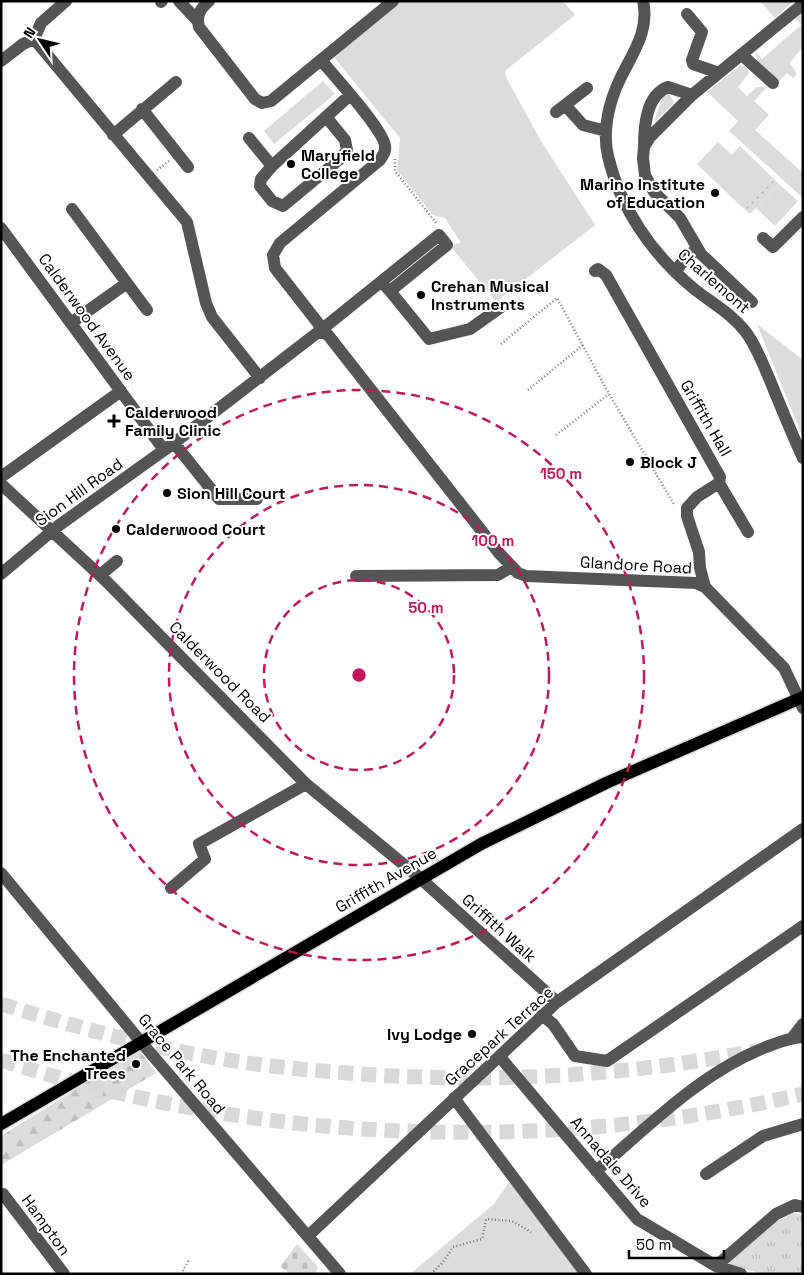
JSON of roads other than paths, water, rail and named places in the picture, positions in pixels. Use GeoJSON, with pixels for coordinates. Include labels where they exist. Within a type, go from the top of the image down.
{"type":"FeatureCollection","features":[{"type":"Feature","properties":{"kind":"main road","name":"Griffith Avenue"},"geometry":{"type":"LineString","coordinates":[[1,1124],[420,878],[546,811],[801,701]]}},
{"type":"Feature","properties":{"kind":"street"},"geometry":{"type":"LineString","coordinates":[[1,61],[23,44],[34,39],[41,22],[66,1]]}},
{"type":"Feature","properties":{"kind":"street"},"geometry":{"type":"LineString","coordinates":[[179,1],[197,20],[203,35],[255,98],[262,103],[271,101],[393,1]]}},
{"type":"Feature","properties":{"kind":"street"},"geometry":{"type":"LineString","coordinates":[[197,20],[199,11],[209,1]]}},
{"type":"Feature","properties":{"kind":"street","name":"Charlemont"},"geometry":{"type":"LineString","coordinates":[[643,1],[644,28],[638,45],[620,80],[610,107],[606,130],[607,154],[614,178],[625,205],[645,237],[676,273],[738,322],[753,342],[803,458]]}},
{"type":"Feature","properties":{"kind":"street"},"geometry":{"type":"LineString","coordinates":[[644,147],[650,137],[692,95],[803,4]]}},
{"type":"Feature","properties":{"kind":"street"},"geometry":{"type":"LineString","coordinates":[[687,14],[702,32],[692,60],[694,64],[719,73]]}},
{"type":"Feature","properties":{"kind":"street"},"geometry":{"type":"LineString","coordinates":[[34,39],[187,222],[206,303],[212,317],[260,378]]}},
{"type":"Feature","properties":{"kind":"street"},"geometry":{"type":"LineString","coordinates":[[742,55],[773,83]]}},
{"type":"Feature","properties":{"kind":"street","name":"Glandore Road"},"geometry":{"type":"LineString","coordinates":[[321,60],[384,139],[384,154],[380,160],[280,243],[273,255],[274,268],[318,323],[323,333],[328,336],[511,567],[518,573],[526,576],[696,584],[705,587],[784,668],[801,701]]}},
{"type":"Feature","properties":{"kind":"street"},"geometry":{"type":"LineString","coordinates":[[113,134],[176,82]]}},
{"type":"Feature","properties":{"kind":"street"},"geometry":{"type":"LineString","coordinates":[[692,95],[668,86],[656,94],[647,117],[642,158],[645,175],[654,192],[680,218],[697,248],[712,266],[752,302]]}},
{"type":"Feature","properties":{"kind":"street"},"geometry":{"type":"LineString","coordinates":[[587,88],[561,108],[583,125],[606,130]]}},
{"type":"Feature","properties":{"kind":"street"},"geometry":{"type":"LineString","coordinates":[[327,118],[345,140],[348,150],[342,158],[283,206],[272,200],[260,186],[261,178],[350,95]]}},
{"type":"Feature","properties":{"kind":"street"},"geometry":{"type":"LineString","coordinates":[[142,109],[188,167]]}},
{"type":"Feature","properties":{"kind":"street"},"geometry":{"type":"LineString","coordinates":[[249,138],[272,166]]}},
{"type":"Feature","properties":{"kind":"street"},"geometry":{"type":"LineString","coordinates":[[72,209],[148,310]]}},
{"type":"Feature","properties":{"kind":"street"},"geometry":{"type":"LineString","coordinates":[[763,238],[773,248],[803,217]]}},
{"type":"Feature","properties":{"kind":"street","name":"Calderwood Avenue"},"geometry":{"type":"LineString","coordinates":[[1,228],[121,391],[219,499],[257,499]]}},
{"type":"Feature","properties":{"kind":"street"},"geometry":{"type":"LineString","coordinates":[[439,235],[447,245],[386,286],[439,235]]}},
{"type":"Feature","properties":{"kind":"street"},"geometry":{"type":"LineString","coordinates":[[676,273],[680,265],[697,248]]}},
{"type":"Feature","properties":{"kind":"street","name":"Griffith Hall"},"geometry":{"type":"LineString","coordinates":[[595,271],[598,270],[606,275],[718,471],[719,483],[697,496],[687,508],[687,516],[700,552],[700,568],[705,587]]}},
{"type":"Feature","properties":{"kind":"street"},"geometry":{"type":"LineString","coordinates":[[71,323],[127,283]]}},
{"type":"Feature","properties":{"kind":"street"},"geometry":{"type":"LineString","coordinates":[[386,286],[429,339],[470,329],[501,306]]}},
{"type":"Feature","properties":{"kind":"street","name":"Sion Hill Road"},"geometry":{"type":"LineString","coordinates":[[1,574],[51,531],[169,446],[317,333],[323,333],[326,326],[386,286]]}},
{"type":"Feature","properties":{"kind":"street"},"geometry":{"type":"LineString","coordinates":[[1,476],[121,391]]}},
{"type":"Feature","properties":{"kind":"street"},"geometry":{"type":"LineString","coordinates":[[719,483],[748,532]]}},
{"type":"Feature","properties":{"kind":"street","name":"Calderwood Road"},"geometry":{"type":"LineString","coordinates":[[1,484],[100,575],[306,784],[420,878]]}},
{"type":"Feature","properties":{"kind":"street"},"geometry":{"type":"LineString","coordinates":[[100,575],[117,561]]}},
{"type":"Feature","properties":{"kind":"street"},"geometry":{"type":"LineString","coordinates":[[356,576],[498,575],[511,567]]}},
{"type":"Feature","properties":{"kind":"street"},"geometry":{"type":"LineString","coordinates":[[171,888],[205,859],[199,844],[306,784]]}},
{"type":"Feature","properties":{"kind":"street","name":"Gracepark Terrace"},"geometry":{"type":"LineString","coordinates":[[308,1236],[500,1057],[542,1014],[803,829]]}},
{"type":"Feature","properties":{"kind":"street","name":"Grace Park Road"},"geometry":{"type":"LineString","coordinates":[[1,874],[141,1042],[340,1274]]}},
{"type":"Feature","properties":{"kind":"street","name":"Griffith Walk"},"geometry":{"type":"LineString","coordinates":[[420,878],[557,1002]]}},
{"type":"Feature","properties":{"kind":"street"},"geometry":{"type":"LineString","coordinates":[[542,1014],[553,1024],[575,1056],[607,1061],[803,926]]}},
{"type":"Feature","properties":{"kind":"street"},"geometry":{"type":"LineString","coordinates":[[596,1171],[706,1078],[751,1053],[798,1037],[803,1024]]}},
{"type":"Feature","properties":{"kind":"street","name":"Annadale Drive"},"geometry":{"type":"LineString","coordinates":[[500,1057],[637,1220],[716,1266],[742,1274]]}},
{"type":"Feature","properties":{"kind":"street"},"geometry":{"type":"LineString","coordinates":[[454,1098],[586,1274]]}},
{"type":"Feature","properties":{"kind":"street"},"geometry":{"type":"LineString","coordinates":[[706,1174],[763,1136],[803,1124]]}},
{"type":"Feature","properties":{"kind":"street","name":"Hampton"},"geometry":{"type":"LineString","coordinates":[[4,1194],[64,1274]]}},
{"type":"Feature","properties":{"kind":"street"},"geometry":{"type":"LineString","coordinates":[[716,1266],[776,1214],[795,1205],[803,1207]]}},
{"type":"Feature","properties":{"kind":"tunnel"},"geometry":{"type":"LineString","coordinates":[[1,1004],[112,1036],[198,1055],[276,1066],[388,1076],[493,1078],[598,1073],[703,1060],[755,1051]]}},
{"type":"Feature","properties":{"kind":"tunnel"},"geometry":{"type":"LineString","coordinates":[[1,1060],[97,1088],[196,1109],[297,1123],[400,1131],[502,1132],[604,1126],[705,1113],[803,1094]]}},
{"type":"Feature","properties":{"kind":"place","name":"Maryfield College"},"geometry":{"type":"Point","coordinates":[291,164]}},
{"type":"Feature","properties":{"kind":"place","name":"Marino Institute of Education"},"geometry":{"type":"Point","coordinates":[715,193]}},
{"type":"Feature","properties":{"kind":"place","name":"Crehan Musical Instruments"},"geometry":{"type":"Point","coordinates":[421,295]}},
{"type":"Feature","properties":{"kind":"place","name":"Calderwood Family Clinic"},"geometry":{"type":"Point","coordinates":[114,421]}},
{"type":"Feature","properties":{"kind":"place","name":"Block J"},"geometry":{"type":"Point","coordinates":[630,462]}},
{"type":"Feature","properties":{"kind":"place","name":"Sion Hill Court"},"geometry":{"type":"Point","coordinates":[167,493]}},
{"type":"Feature","properties":{"kind":"place","name":"Calderwood Court"},"geometry":{"type":"Point","coordinates":[116,529]}},
{"type":"Feature","properties":{"kind":"place","name":"Ivy Lodge"},"geometry":{"type":"Point","coordinates":[472,1034]}},
{"type":"Feature","properties":{"kind":"place","name":"The Enchanted Trees"},"geometry":{"type":"Point","coordinates":[136,1064]}}]}
